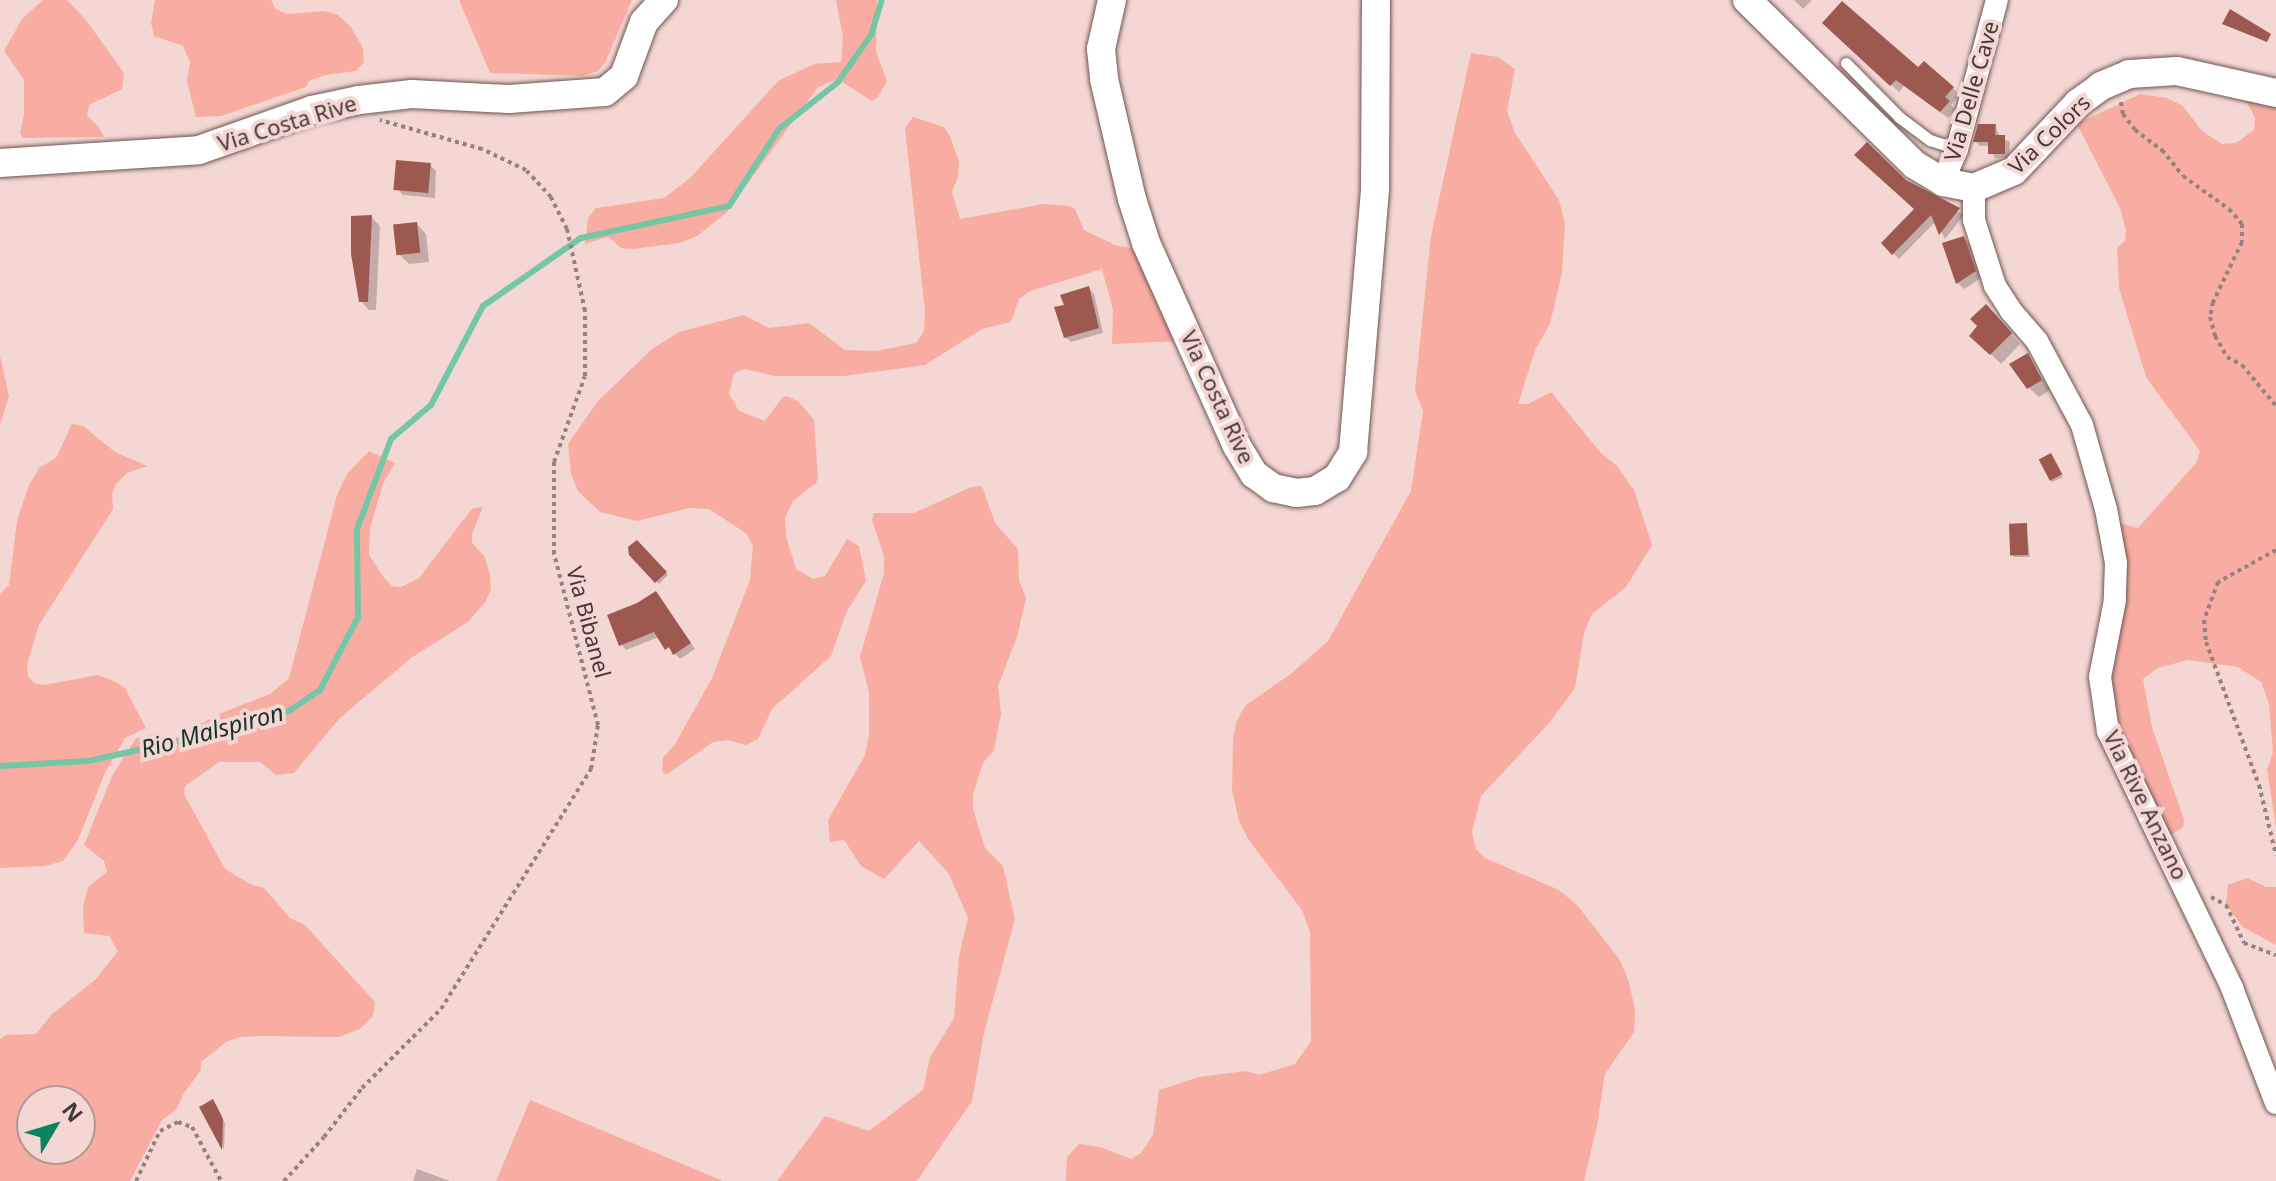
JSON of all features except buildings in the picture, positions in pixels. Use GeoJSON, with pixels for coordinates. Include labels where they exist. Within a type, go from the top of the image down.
{"type":"FeatureCollection","features":[{"type":"Feature","properties":{"kind":"street","name":"Via Costa Rive"},"geometry":{"type":"LineString","coordinates":[[0,163],[199,150],[312,110],[359,100],[412,94],[509,99],[605,92],[624,76],[644,22],[664,0]]}},
{"type":"Feature","properties":{"kind":"street","name":"Via Costa Rive"},"geometry":{"type":"LineString","coordinates":[[1112,0],[1101,49],[1104,79],[1132,199],[1146,243],[1254,474],[1273,488],[1296,493],[1315,491],[1337,478],[1353,452],[1375,188],[1376,0]]}},
{"type":"Feature","properties":{"kind":"street"},"geometry":{"type":"LineString","coordinates":[[1747,0],[1915,165],[1943,182],[1974,188]]}},
{"type":"Feature","properties":{"kind":"street","name":"Via Delle Cave"},"geometry":{"type":"LineString","coordinates":[[1943,182],[1957,149],[1997,0]]}},
{"type":"Feature","properties":{"kind":"street","name":"Via Colors"},"geometry":{"type":"LineString","coordinates":[[1974,188],[2014,171],[2078,103],[2129,74],[2177,71],[2276,93]]}},
{"type":"Feature","properties":{"kind":"street","name":"Via Rive Anzano"},"geometry":{"type":"LineString","coordinates":[[1974,188],[1974,220],[1995,286],[2011,311],[2037,341],[2082,425],[2106,509],[2116,563],[2115,600],[2100,665],[2108,731],[2232,988],[2276,1103]]}},
{"type":"Feature","properties":{"kind":"lane"},"geometry":{"type":"LineString","coordinates":[[1846,63],[1899,117],[1930,140],[1957,149]]}},
{"type":"Feature","properties":{"kind":"path"},"geometry":{"type":"LineString","coordinates":[[2113,81],[2123,114],[2135,130],[2162,150],[2193,185],[2229,209],[2242,224],[2242,242],[2213,302],[2210,317],[2215,336],[2227,357],[2242,365],[2276,406]]}},
{"type":"Feature","properties":{"kind":"path","name":"Via Bibanel"},"geometry":{"type":"LineString","coordinates":[[284,1181],[362,1088],[441,1009],[591,769],[598,725],[554,554],[554,462],[585,376],[585,311],[569,237],[551,197],[526,170],[482,149],[383,123],[359,100]]}},
{"type":"Feature","properties":{"kind":"path"},"geometry":{"type":"LineString","coordinates":[[2276,550],[2218,582],[2204,620],[2206,642],[2259,785],[2276,855]]}},
{"type":"Feature","properties":{"kind":"path"},"geometry":{"type":"LineString","coordinates":[[2196,909],[2212,896],[2226,905],[2244,943],[2276,955]]}},
{"type":"Feature","properties":{"kind":"path"},"geometry":{"type":"LineString","coordinates":[[136,1181],[160,1131],[178,1122],[192,1127],[221,1181]]}},
{"type":"Feature","properties":{"kind":"shaded area"},"geometry":{"type":"Polygon","coordinates":[[[43,0],[67,0],[86,20],[124,73],[122,89],[89,105],[87,116],[104,137],[23,138],[20,133],[24,114],[24,80],[4,51],[22,19],[43,0]]]}},
{"type":"Feature","properties":{"kind":"shaded area"},"geometry":{"type":"Polygon","coordinates":[[[155,0],[271,0],[276,9],[287,14],[324,11],[338,15],[351,27],[363,48],[364,62],[356,71],[325,75],[309,81],[306,87],[221,116],[196,117],[187,81],[190,62],[183,46],[154,36],[151,23],[155,0]]]}},
{"type":"Feature","properties":{"kind":"shaded area"},"geometry":{"type":"Polygon","coordinates":[[[459,0],[632,0],[605,63],[598,71],[582,76],[490,73],[459,0]]]}},
{"type":"Feature","properties":{"kind":"shaded area"},"geometry":{"type":"Polygon","coordinates":[[[836,0],[877,0],[876,51],[887,81],[878,97],[872,101],[837,79],[818,87],[726,213],[697,236],[680,243],[633,249],[621,248],[608,237],[585,244],[588,218],[596,208],[664,198],[690,178],[778,81],[814,64],[841,62],[843,37],[836,0]]]}},
{"type":"Feature","properties":{"kind":"shaded area"},"geometry":{"type":"Polygon","coordinates":[[[1471,53],[1498,57],[1515,69],[1507,111],[1515,133],[1559,200],[1565,224],[1562,273],[1550,324],[1536,348],[1518,404],[1528,404],[1551,392],[1601,453],[1617,466],[1634,490],[1652,545],[1626,587],[1592,614],[1584,633],[1575,688],[1549,723],[1481,796],[1472,832],[1476,849],[1485,858],[1559,890],[1577,905],[1620,960],[1629,982],[1635,1010],[1634,1032],[1605,1074],[1584,1181],[1066,1181],[1067,1157],[1079,1144],[1100,1147],[1131,1159],[1141,1153],[1153,1135],[1159,1090],[1199,1077],[1246,1071],[1259,1075],[1295,1064],[1311,1041],[1310,932],[1302,910],[1248,839],[1239,821],[1232,790],[1233,739],[1237,720],[1246,705],[1292,673],[1328,641],[1411,491],[1423,411],[1415,390],[1431,236],[1471,53]]]}},
{"type":"Feature","properties":{"kind":"shaded area"},"geometry":{"type":"Polygon","coordinates":[[[2140,94],[2167,98],[2183,106],[2202,131],[2222,144],[2236,143],[2254,130],[2255,118],[2245,99],[2276,99],[2276,828],[2267,769],[2273,753],[2269,704],[2261,682],[2238,667],[2188,660],[2158,668],[2143,679],[2152,727],[2184,820],[2183,827],[2169,836],[2119,729],[2109,679],[2114,522],[2138,528],[2196,463],[2200,451],[2146,377],[2119,288],[2117,248],[2125,241],[2126,231],[2120,208],[2077,124],[2140,94]]]}},
{"type":"Feature","properties":{"kind":"shaded area"},"geometry":{"type":"Polygon","coordinates":[[[913,117],[944,127],[950,136],[959,162],[958,177],[952,192],[960,219],[1043,204],[1075,209],[1084,230],[1115,245],[1135,249],[1179,341],[1112,344],[1113,310],[1102,269],[1030,291],[1019,299],[1011,322],[982,329],[925,365],[844,376],[774,376],[745,369],[734,373],[729,394],[739,411],[765,421],[782,398],[787,396],[799,402],[814,420],[818,477],[816,483],[793,501],[785,518],[786,536],[796,569],[813,579],[825,576],[847,539],[859,546],[866,581],[846,613],[831,656],[772,709],[758,739],[746,745],[728,740],[713,742],[666,775],[662,771],[663,758],[675,744],[712,678],[750,580],[753,546],[747,534],[709,509],[690,508],[637,521],[600,512],[578,491],[571,474],[568,444],[597,402],[652,349],[679,332],[744,315],[769,328],[809,323],[845,350],[876,351],[916,343],[924,331],[925,311],[905,128],[913,117]]]}},
{"type":"Feature","properties":{"kind":"shaded area"},"geometry":{"type":"Polygon","coordinates":[[[0,356],[9,396],[0,425],[0,356]]]}},
{"type":"Feature","properties":{"kind":"shaded area"},"geometry":{"type":"Polygon","coordinates":[[[72,424],[83,426],[115,452],[147,466],[127,473],[116,484],[112,494],[113,509],[39,625],[27,665],[28,676],[34,683],[44,685],[98,675],[116,682],[125,688],[146,728],[125,738],[105,773],[78,840],[63,861],[45,866],[0,868],[0,594],[9,585],[17,520],[29,485],[39,468],[56,458],[72,424]]]}},
{"type":"Feature","properties":{"kind":"shaded area"},"geometry":{"type":"Polygon","coordinates":[[[369,451],[395,463],[383,484],[370,528],[369,555],[392,586],[401,587],[419,578],[473,508],[483,507],[472,534],[472,543],[485,557],[490,575],[491,589],[486,601],[468,622],[411,658],[340,718],[294,773],[276,775],[260,762],[219,762],[185,786],[184,794],[225,869],[250,884],[264,888],[290,918],[305,925],[375,1002],[373,1016],[360,1029],[339,1037],[259,1036],[240,1037],[226,1042],[201,1062],[201,1070],[176,1110],[162,1120],[130,1181],[0,1181],[0,1039],[6,1035],[36,1034],[52,1014],[95,980],[118,951],[109,936],[84,933],[83,907],[88,887],[107,872],[104,861],[84,845],[112,776],[136,738],[151,734],[156,739],[175,738],[219,714],[270,694],[289,678],[337,495],[347,474],[369,451]]]}},
{"type":"Feature","properties":{"kind":"shaded area"},"geometry":{"type":"Polygon","coordinates":[[[982,486],[995,523],[1018,549],[1019,580],[1026,598],[1017,637],[998,686],[1001,714],[994,750],[983,763],[973,795],[973,809],[985,848],[1003,866],[1015,919],[984,1033],[972,1101],[917,1181],[777,1181],[825,1116],[869,1131],[923,1090],[930,1057],[954,1018],[959,956],[968,918],[949,874],[919,841],[884,879],[861,866],[844,840],[830,842],[828,820],[865,755],[869,736],[869,692],[860,657],[884,573],[884,556],[872,520],[874,513],[914,513],[971,487],[982,486]]]}},
{"type":"Feature","properties":{"kind":"shaded area"},"geometry":{"type":"Polygon","coordinates":[[[2247,878],[2266,887],[2276,887],[2276,945],[2243,927],[2226,905],[2228,885],[2247,878]]]}},
{"type":"Feature","properties":{"kind":"shaded area"},"geometry":{"type":"Polygon","coordinates":[[[530,1100],[723,1181],[496,1181],[530,1100]]]}},
{"type":"Feature","properties":{"kind":"waterway","name":"Rio Malspiron"},"geometry":{"type":"LineString","coordinates":[[0,766],[88,761],[212,734],[289,711],[320,690],[358,617],[357,529],[391,439],[431,405],[483,306],[581,238],[729,206],[779,129],[838,82],[871,35],[882,0]]}}]}
